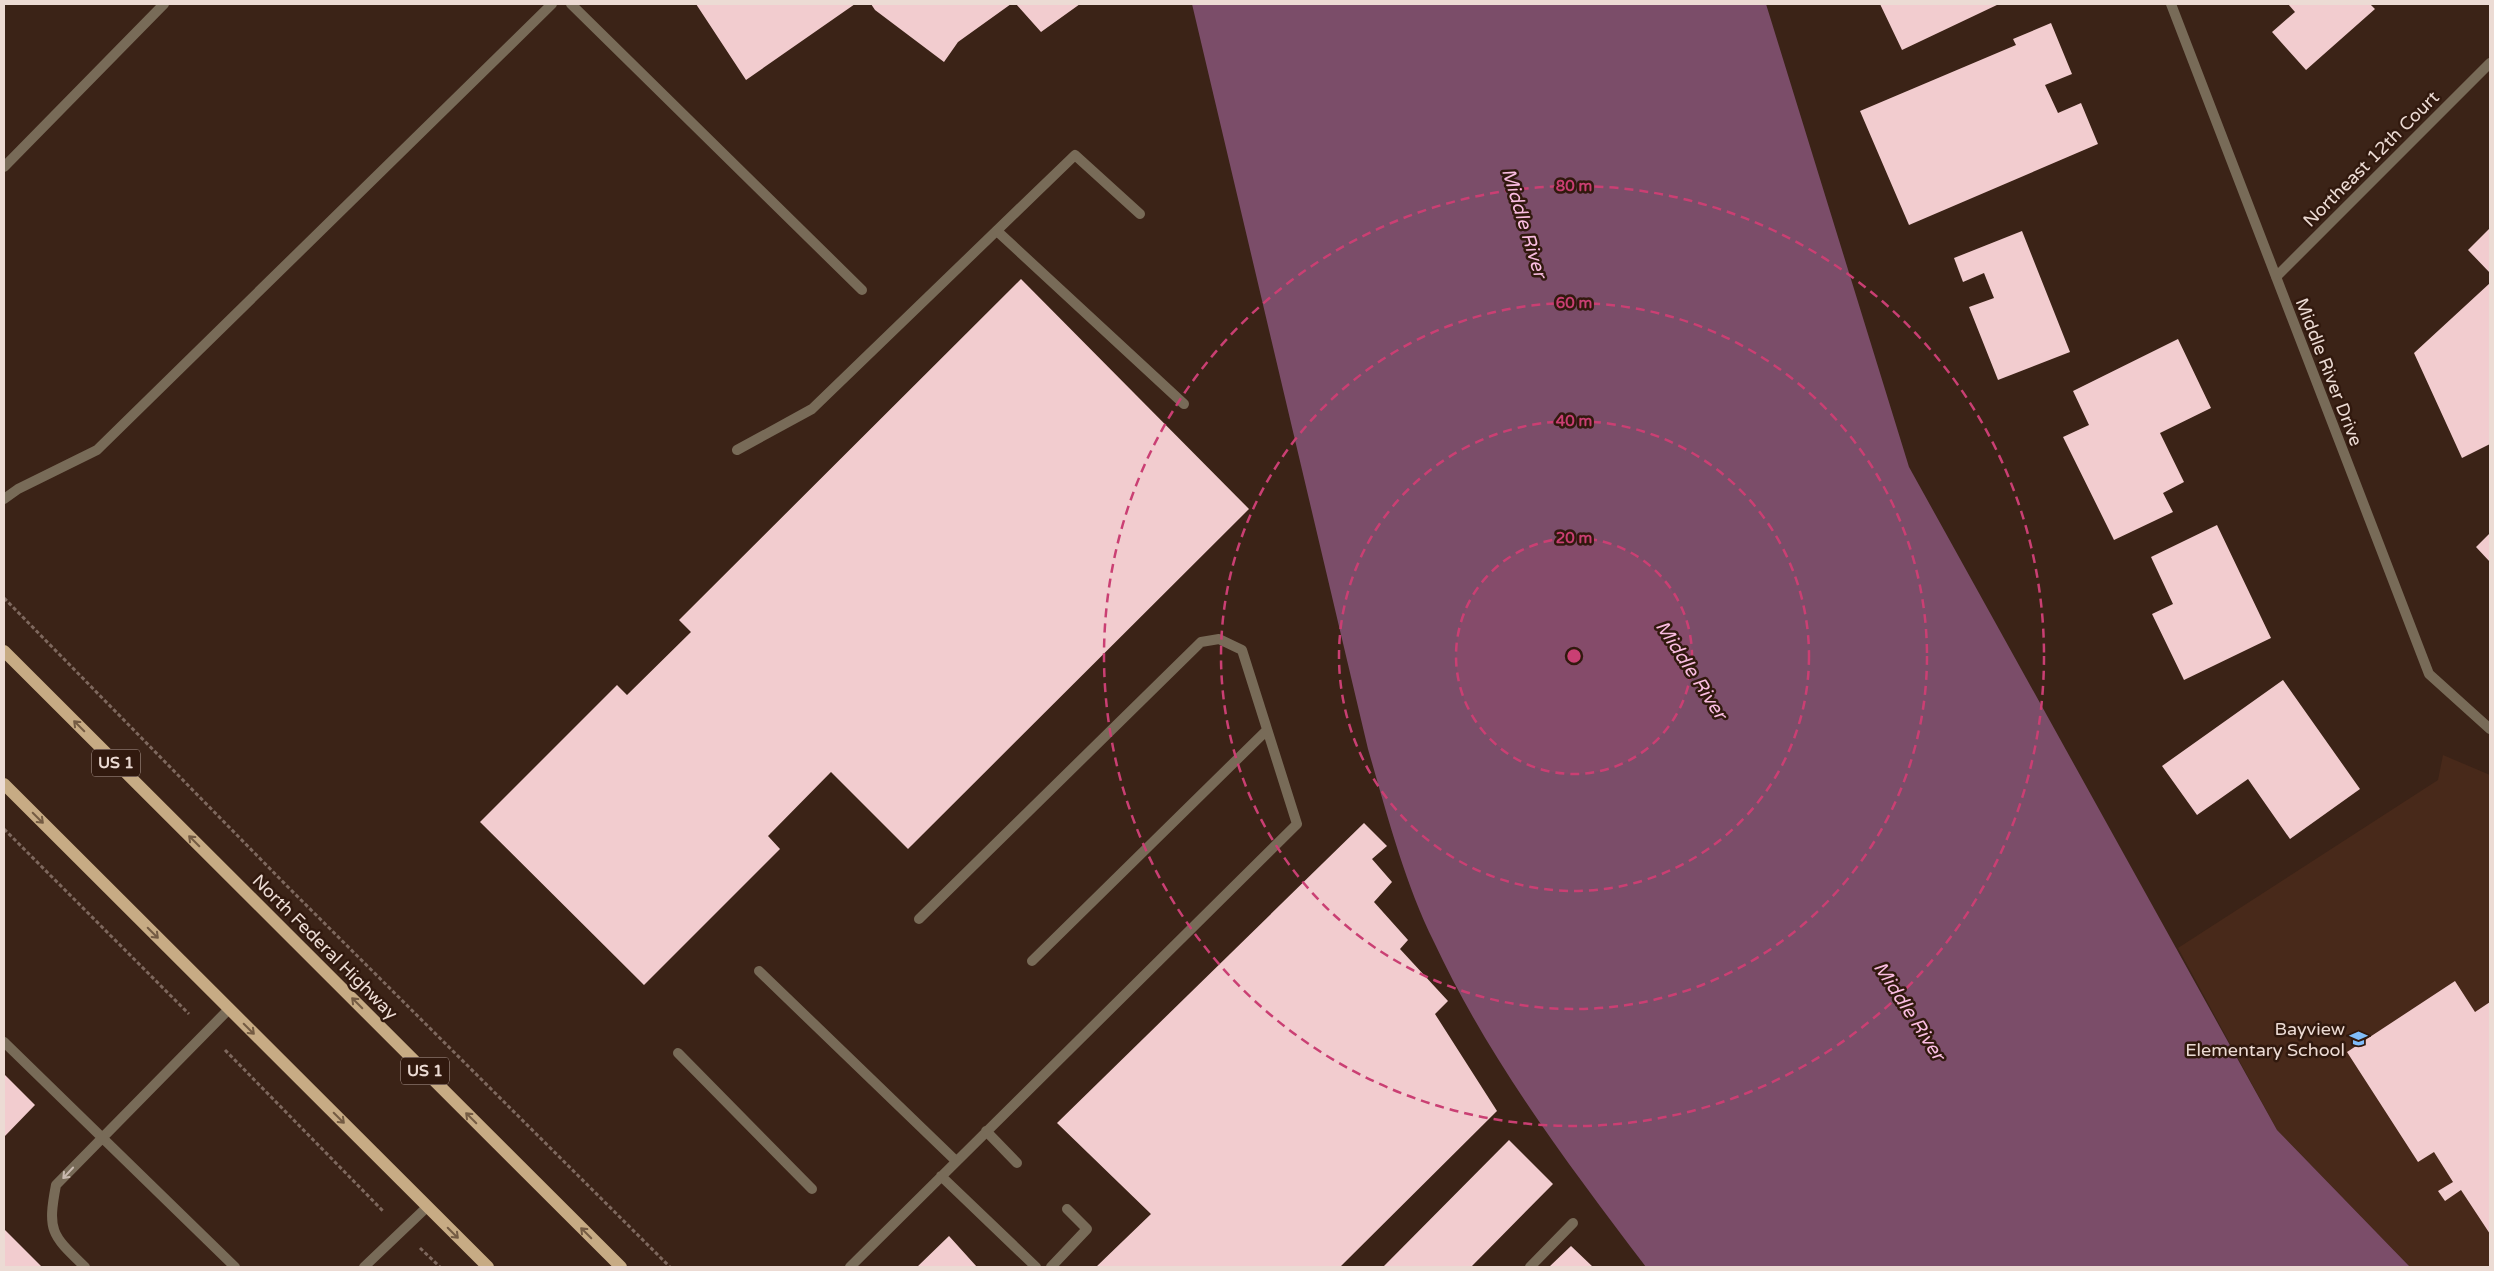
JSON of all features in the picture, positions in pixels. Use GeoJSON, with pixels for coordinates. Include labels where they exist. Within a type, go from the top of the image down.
{"type":"FeatureCollection","features":[{"type":"Feature","properties":{"kind":"main road","name":"North Federal Highway"},"geometry":{"type":"LineString","coordinates":[[4,651],[621,1267]]}},
{"type":"Feature","properties":{"kind":"main road"},"geometry":{"type":"LineString","coordinates":[[4,784],[488,1267]]}},
{"type":"Feature","properties":{"kind":"street"},"geometry":{"type":"LineString","coordinates":[[4,167],[164,4]]}},
{"type":"Feature","properties":{"kind":"street"},"geometry":{"type":"LineString","coordinates":[[4,499],[18,489],[97,450],[552,4]]}},
{"type":"Feature","properties":{"kind":"street"},"geometry":{"type":"LineString","coordinates":[[571,4],[862,290]]}},
{"type":"Feature","properties":{"kind":"street","name":"Middle River Drive"},"geometry":{"type":"LineString","coordinates":[[2171,4],[2429,674],[2490,729]]}},
{"type":"Feature","properties":{"kind":"street","name":"Northeast 12th Court"},"geometry":{"type":"LineString","coordinates":[[2276,277],[2490,63]]}},
{"type":"Feature","properties":{"kind":"street"},"geometry":{"type":"LineString","coordinates":[[737,450],[812,409],[1075,156],[1140,214]]}},
{"type":"Feature","properties":{"kind":"street"},"geometry":{"type":"LineString","coordinates":[[997,231],[1184,404]]}},
{"type":"Feature","properties":{"kind":"street"},"geometry":{"type":"LineString","coordinates":[[850,1267],[1297,824],[1242,650],[1219,639],[1200,642],[920,919]]}},
{"type":"Feature","properties":{"kind":"street"},"geometry":{"type":"LineString","coordinates":[[1032,961],[1267,730]]}},
{"type":"Feature","properties":{"kind":"street"},"geometry":{"type":"LineString","coordinates":[[759,972],[956,1161]]}},
{"type":"Feature","properties":{"kind":"street"},"geometry":{"type":"LineString","coordinates":[[85,1267],[57,1240],[50,1214],[56,1185],[229,1008]]}},
{"type":"Feature","properties":{"kind":"street"},"geometry":{"type":"LineString","coordinates":[[4,1042],[236,1267]]}},
{"type":"Feature","properties":{"kind":"street"},"geometry":{"type":"LineString","coordinates":[[678,1052],[812,1189]]}},
{"type":"Feature","properties":{"kind":"street"},"geometry":{"type":"LineString","coordinates":[[986,1131],[1017,1163]]}},
{"type":"Feature","properties":{"kind":"street"},"geometry":{"type":"LineString","coordinates":[[941,1176],[1036,1267]]}},
{"type":"Feature","properties":{"kind":"street"},"geometry":{"type":"LineString","coordinates":[[364,1267],[427,1207]]}},
{"type":"Feature","properties":{"kind":"street"},"geometry":{"type":"LineString","coordinates":[[1051,1267],[1087,1229],[1067,1209]]}},
{"type":"Feature","properties":{"kind":"street"},"geometry":{"type":"LineString","coordinates":[[1530,1267],[1572,1223]]}},
{"type":"Feature","properties":{"kind":"path"},"geometry":{"type":"LineString","coordinates":[[4,598],[286,885],[670,1267]]}},
{"type":"Feature","properties":{"kind":"shaded area","name":"Bayview Elementary School"},"geometry":{"type":"Polygon","coordinates":[[[2443,755],[2490,775],[2490,1267],[2410,1267],[2277,1130],[2178,948],[2438,780],[2443,755]]]}},
{"type":"Feature","properties":{"kind":"water","name":"Middle River"},"geometry":{"type":"Polygon","coordinates":[[[1192,4],[1766,4],[1909,467],[2277,1130],[2410,1267],[1646,1267],[1531,1110],[1479,1028],[1423,919],[1405,871],[1368,749],[1192,4]]]}},
{"type":"Feature","properties":{"kind":"building"},"geometry":{"type":"Polygon","coordinates":[[[696,4],[855,4],[746,80],[696,4]]]}},
{"type":"Feature","properties":{"kind":"building"},"geometry":{"type":"Polygon","coordinates":[[[871,4],[1011,4],[958,42],[944,62],[875,10],[871,4]]]}},
{"type":"Feature","properties":{"kind":"building"},"geometry":{"type":"Polygon","coordinates":[[[1016,4],[1080,4],[1041,32],[1016,4]]]}},
{"type":"Feature","properties":{"kind":"building"},"geometry":{"type":"Polygon","coordinates":[[[1880,4],[1999,4],[1902,50],[1880,4]]]}},
{"type":"Feature","properties":{"kind":"building"},"geometry":{"type":"Polygon","coordinates":[[[2288,4],[2370,4],[2375,9],[2306,70],[2272,32],[2295,12],[2288,4]]]}},
{"type":"Feature","properties":{"kind":"building"},"geometry":{"type":"Polygon","coordinates":[[[2051,23],[2072,74],[2045,85],[2058,113],[2081,103],[2098,144],[1909,225],[1860,111],[2016,45],[2013,39],[2051,23]]]}},
{"type":"Feature","properties":{"kind":"building"},"geometry":{"type":"Polygon","coordinates":[[[2490,228],[2490,273],[2468,250],[2490,228]]]}},
{"type":"Feature","properties":{"kind":"building"},"geometry":{"type":"Polygon","coordinates":[[[2022,231],[2070,352],[1998,380],[1969,307],[1994,298],[1984,273],[1963,282],[1954,258],[2022,231]]]}},
{"type":"Feature","properties":{"kind":"building"},"geometry":{"type":"Polygon","coordinates":[[[1021,279],[1249,509],[908,849],[831,772],[768,836],[780,849],[644,985],[480,822],[617,685],[627,695],[691,632],[679,620],[1021,279]]]}},
{"type":"Feature","properties":{"kind":"building"},"geometry":{"type":"Polygon","coordinates":[[[2490,283],[2490,444],[2462,458],[2414,353],[2490,283]]]}},
{"type":"Feature","properties":{"kind":"building"},"geometry":{"type":"Polygon","coordinates":[[[2178,339],[2211,408],[2160,433],[2184,482],[2163,493],[2173,512],[2114,540],[2063,437],[2089,425],[2073,391],[2178,339]]]}},
{"type":"Feature","properties":{"kind":"building"},"geometry":{"type":"Polygon","coordinates":[[[2217,525],[2271,638],[2184,680],[2152,614],[2173,604],[2151,557],[2217,525]]]}},
{"type":"Feature","properties":{"kind":"building"},"geometry":{"type":"Polygon","coordinates":[[[2490,533],[2490,562],[2476,547],[2490,533]]]}},
{"type":"Feature","properties":{"kind":"building"},"geometry":{"type":"Polygon","coordinates":[[[2283,680],[2360,789],[2290,839],[2248,779],[2197,815],[2162,766],[2283,680]]]}},
{"type":"Feature","properties":{"kind":"building"},"geometry":{"type":"Polygon","coordinates":[[[1364,823],[1387,846],[1372,859],[1392,882],[1374,902],[1408,940],[1400,949],[1448,1001],[1435,1014],[1497,1111],[1340,1267],[1096,1267],[1151,1214],[1057,1123],[1364,823]]]}},
{"type":"Feature","properties":{"kind":"building"},"geometry":{"type":"Polygon","coordinates":[[[2455,981],[2475,1012],[2490,1002],[2490,1234],[2461,1190],[2445,1201],[2438,1191],[2453,1182],[2434,1152],[2418,1162],[2347,1052],[2455,981]]]}},
{"type":"Feature","properties":{"kind":"building"},"geometry":{"type":"Polygon","coordinates":[[[4,1074],[35,1105],[4,1137],[4,1074]]]}},
{"type":"Feature","properties":{"kind":"building"},"geometry":{"type":"Polygon","coordinates":[[[1509,1140],[1553,1184],[1471,1267],[1383,1267],[1509,1140]]]}},
{"type":"Feature","properties":{"kind":"building"},"geometry":{"type":"Polygon","coordinates":[[[4,1229],[42,1267],[4,1267],[4,1229]]]}},
{"type":"Feature","properties":{"kind":"building"},"geometry":{"type":"Polygon","coordinates":[[[949,1236],[977,1267],[917,1267],[949,1236]]]}},
{"type":"Feature","properties":{"kind":"building"},"geometry":{"type":"Polygon","coordinates":[[[1571,1246],[1593,1267],[1549,1267],[1571,1246]]]}},
{"type":"Feature","properties":{"kind":"place","name":"Bayview Elementary School"},"geometry":{"type":"Point","coordinates":[2359,1039]}}]}
